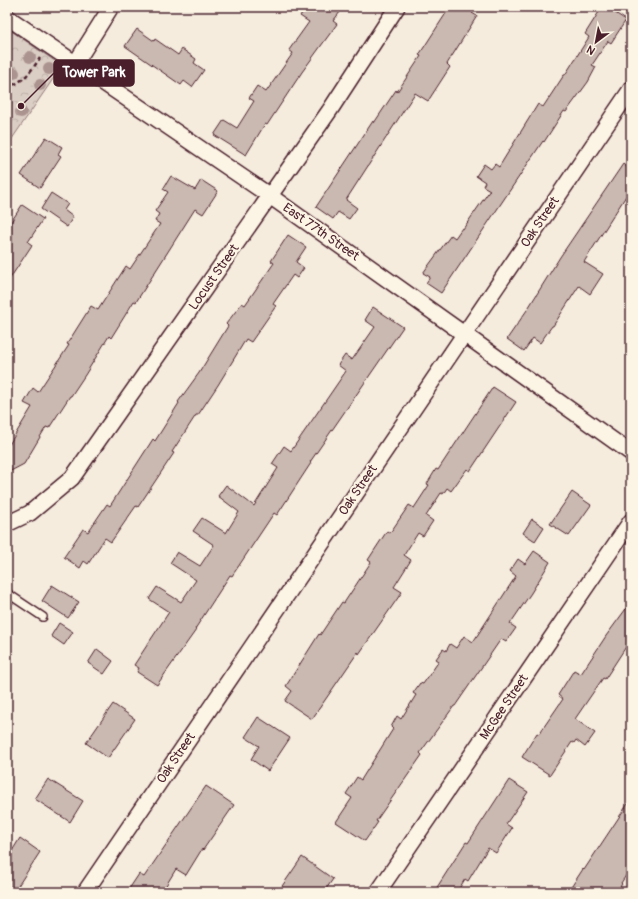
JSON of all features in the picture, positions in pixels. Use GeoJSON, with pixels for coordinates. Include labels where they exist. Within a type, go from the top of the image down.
{"type":"FeatureCollection","features":[{"type":"Feature","properties":{"kind":"street"},"geometry":{"type":"LineString","coordinates":[[75,64],[111,7]]}},
{"type":"Feature","properties":{"kind":"street","name":"Locust Street"},"geometry":{"type":"LineString","coordinates":[[7,524],[30,513],[72,478],[330,110],[397,7]]}},
{"type":"Feature","properties":{"kind":"street","name":"East 77th Street"},"geometry":{"type":"LineString","coordinates":[[7,17],[270,196],[631,453]]}},
{"type":"Feature","properties":{"kind":"street","name":"Oak Street"},"geometry":{"type":"LineString","coordinates":[[85,892],[631,89]]}},
{"type":"Feature","properties":{"kind":"street","name":"McGee Street"},"geometry":{"type":"LineString","coordinates":[[378,892],[631,521]]}},
{"type":"Feature","properties":{"kind":"lane"},"geometry":{"type":"LineString","coordinates":[[7,593],[43,617]]}},
{"type":"Feature","properties":{"kind":"path"},"geometry":{"type":"LineString","coordinates":[[7,87],[18,83],[29,73],[48,45]]}},
{"type":"Feature","properties":{"kind":"green space"},"geometry":{"type":"Polygon","coordinates":[[[7,28],[62,66],[7,146],[7,28]]]}},
{"type":"Feature","properties":{"kind":"building"},"geometry":{"type":"Polygon","coordinates":[[[306,7],[344,7],[333,21],[337,24],[302,72],[267,125],[265,124],[246,155],[214,135],[224,120],[237,128],[254,101],[249,98],[257,86],[266,92],[293,53],[289,50],[309,22],[300,16],[306,7]]]}},
{"type":"Feature","properties":{"kind":"building"},"geometry":{"type":"Polygon","coordinates":[[[450,7],[477,7],[472,13],[477,16],[447,64],[450,67],[428,101],[415,93],[346,200],[357,208],[349,219],[338,212],[333,219],[316,207],[373,121],[374,123],[396,90],[397,92],[421,56],[419,55],[450,7]]]}},
{"type":"Feature","properties":{"kind":"building"},"geometry":{"type":"Polygon","coordinates":[[[602,7],[606,7],[626,20],[611,43],[608,41],[592,65],[596,67],[588,82],[566,112],[564,111],[544,142],[543,141],[441,293],[426,283],[430,277],[423,273],[451,235],[455,238],[462,228],[463,229],[490,190],[483,186],[485,182],[476,176],[484,164],[491,169],[495,164],[499,167],[538,104],[543,107],[565,75],[589,37],[585,34],[602,7]]]}},
{"type":"Feature","properties":{"kind":"building"},"geometry":{"type":"Polygon","coordinates":[[[137,29],[178,55],[182,49],[196,59],[194,63],[204,70],[192,87],[184,81],[181,85],[125,46],[137,29]]]}},
{"type":"Feature","properties":{"kind":"building"},"geometry":{"type":"Polygon","coordinates":[[[46,137],[62,147],[58,154],[61,156],[40,188],[21,175],[46,137]]]}},
{"type":"Feature","properties":{"kind":"building"},"geometry":{"type":"Polygon","coordinates":[[[623,164],[631,170],[631,199],[626,196],[584,262],[603,274],[590,294],[579,286],[540,343],[533,338],[524,351],[507,339],[623,164]]]}},
{"type":"Feature","properties":{"kind":"building"},"geometry":{"type":"Polygon","coordinates":[[[171,176],[195,190],[201,180],[218,191],[203,214],[195,209],[136,302],[134,301],[111,338],[109,336],[85,375],[49,428],[46,427],[24,464],[7,473],[7,448],[32,407],[24,403],[33,388],[38,392],[69,345],[67,344],[91,306],[98,310],[126,266],[130,269],[160,224],[155,221],[159,214],[155,211],[168,192],[163,189],[171,176]]]}},
{"type":"Feature","properties":{"kind":"building"},"geometry":{"type":"Polygon","coordinates":[[[51,193],[68,204],[64,210],[73,217],[67,227],[41,209],[51,193]]]}},
{"type":"Feature","properties":{"kind":"building"},"geometry":{"type":"Polygon","coordinates":[[[22,205],[43,219],[28,242],[32,245],[7,283],[7,228],[22,205]]]}},
{"type":"Feature","properties":{"kind":"building"},"geometry":{"type":"Polygon","coordinates":[[[288,235],[306,247],[296,262],[304,268],[297,278],[293,275],[273,304],[276,306],[251,342],[246,339],[218,385],[198,415],[196,415],[172,452],[174,453],[138,507],[136,506],[111,542],[105,538],[88,564],[84,561],[80,568],[64,557],[83,529],[88,532],[107,504],[110,506],[153,439],[155,441],[179,403],[178,402],[199,373],[228,326],[226,324],[242,303],[245,305],[274,263],[271,261],[288,235]]]}},
{"type":"Feature","properties":{"kind":"building"},"geometry":{"type":"Polygon","coordinates":[[[373,307],[403,327],[310,462],[311,463],[277,515],[274,513],[232,576],[230,575],[195,629],[196,630],[157,685],[137,672],[139,668],[134,665],[169,612],[149,599],[157,587],[181,602],[196,580],[170,563],[177,552],[200,566],[214,545],[193,531],[202,518],[226,533],[239,512],[218,496],[226,485],[254,506],[278,468],[272,464],[284,446],[291,451],[346,371],[338,365],[345,355],[352,360],[375,327],[365,320],[373,307]]]}},
{"type":"Feature","properties":{"kind":"building"},"geometry":{"type":"Polygon","coordinates":[[[493,387],[516,402],[470,471],[467,469],[451,491],[447,488],[443,494],[441,493],[426,516],[433,521],[423,536],[418,533],[404,555],[411,560],[394,587],[402,592],[359,654],[358,652],[312,719],[285,701],[292,691],[286,686],[319,634],[320,635],[342,602],[344,603],[371,562],[368,560],[387,531],[390,533],[409,505],[414,508],[429,485],[427,484],[436,469],[438,470],[493,387]]]}},
{"type":"Feature","properties":{"kind":"building"},"geometry":{"type":"Polygon","coordinates":[[[572,492],[591,505],[569,536],[550,524],[572,492]]]}},
{"type":"Feature","properties":{"kind":"building"},"geometry":{"type":"Polygon","coordinates":[[[532,519],[544,527],[535,541],[523,533],[532,519]]]}},
{"type":"Feature","properties":{"kind":"building"},"geometry":{"type":"Polygon","coordinates":[[[534,551],[550,562],[510,624],[516,628],[506,642],[501,639],[455,706],[420,753],[422,755],[376,821],[378,822],[365,841],[336,822],[352,798],[346,794],[357,777],[361,780],[393,729],[391,727],[397,716],[401,719],[416,695],[413,693],[420,683],[423,684],[439,661],[436,659],[443,649],[446,651],[450,644],[456,648],[464,636],[473,642],[516,576],[510,571],[518,559],[525,564],[534,551]]]}},
{"type":"Feature","properties":{"kind":"building"},"geometry":{"type":"Polygon","coordinates":[[[52,585],[79,602],[68,618],[42,601],[52,585]]]}},
{"type":"Feature","properties":{"kind":"building"},"geometry":{"type":"Polygon","coordinates":[[[631,602],[631,639],[605,679],[603,678],[575,719],[595,733],[585,747],[576,740],[574,743],[572,742],[550,775],[522,757],[537,733],[539,734],[563,699],[558,695],[574,670],[581,674],[631,602]]]}},
{"type":"Feature","properties":{"kind":"building"},"geometry":{"type":"Polygon","coordinates":[[[59,623],[73,632],[64,645],[51,636],[59,623]]]}},
{"type":"Feature","properties":{"kind":"building"},"geometry":{"type":"Polygon","coordinates":[[[97,649],[113,661],[104,674],[88,663],[97,649]]]}},
{"type":"Feature","properties":{"kind":"building"},"geometry":{"type":"Polygon","coordinates":[[[113,704],[135,719],[108,758],[86,743],[113,704]]]}},
{"type":"Feature","properties":{"kind":"building"},"geometry":{"type":"Polygon","coordinates":[[[258,717],[290,738],[268,771],[251,759],[259,746],[245,737],[258,717]]]}},
{"type":"Feature","properties":{"kind":"building"},"geometry":{"type":"Polygon","coordinates":[[[48,779],[83,801],[70,822],[35,799],[48,779]]]}},
{"type":"Feature","properties":{"kind":"building"},"geometry":{"type":"Polygon","coordinates":[[[509,780],[528,792],[506,824],[512,828],[496,853],[488,848],[468,881],[465,879],[457,892],[434,892],[466,842],[468,843],[509,780]]]}},
{"type":"Feature","properties":{"kind":"building"},"geometry":{"type":"Polygon","coordinates":[[[206,786],[234,805],[203,850],[202,849],[186,875],[176,869],[162,892],[127,892],[139,874],[144,877],[206,786]]]}},
{"type":"Feature","properties":{"kind":"building"},"geometry":{"type":"Polygon","coordinates":[[[631,799],[631,868],[621,883],[622,884],[616,892],[568,892],[583,869],[584,870],[631,799]]]}},
{"type":"Feature","properties":{"kind":"building"},"geometry":{"type":"Polygon","coordinates":[[[20,838],[40,852],[14,892],[7,892],[7,859],[20,838]]]}},
{"type":"Feature","properties":{"kind":"building"},"geometry":{"type":"Polygon","coordinates":[[[302,857],[333,879],[324,892],[278,892],[302,857]]]}},
{"type":"Feature","properties":{"kind":"place","name":"Tower Park"},"geometry":{"type":"Point","coordinates":[21,106]}}]}
